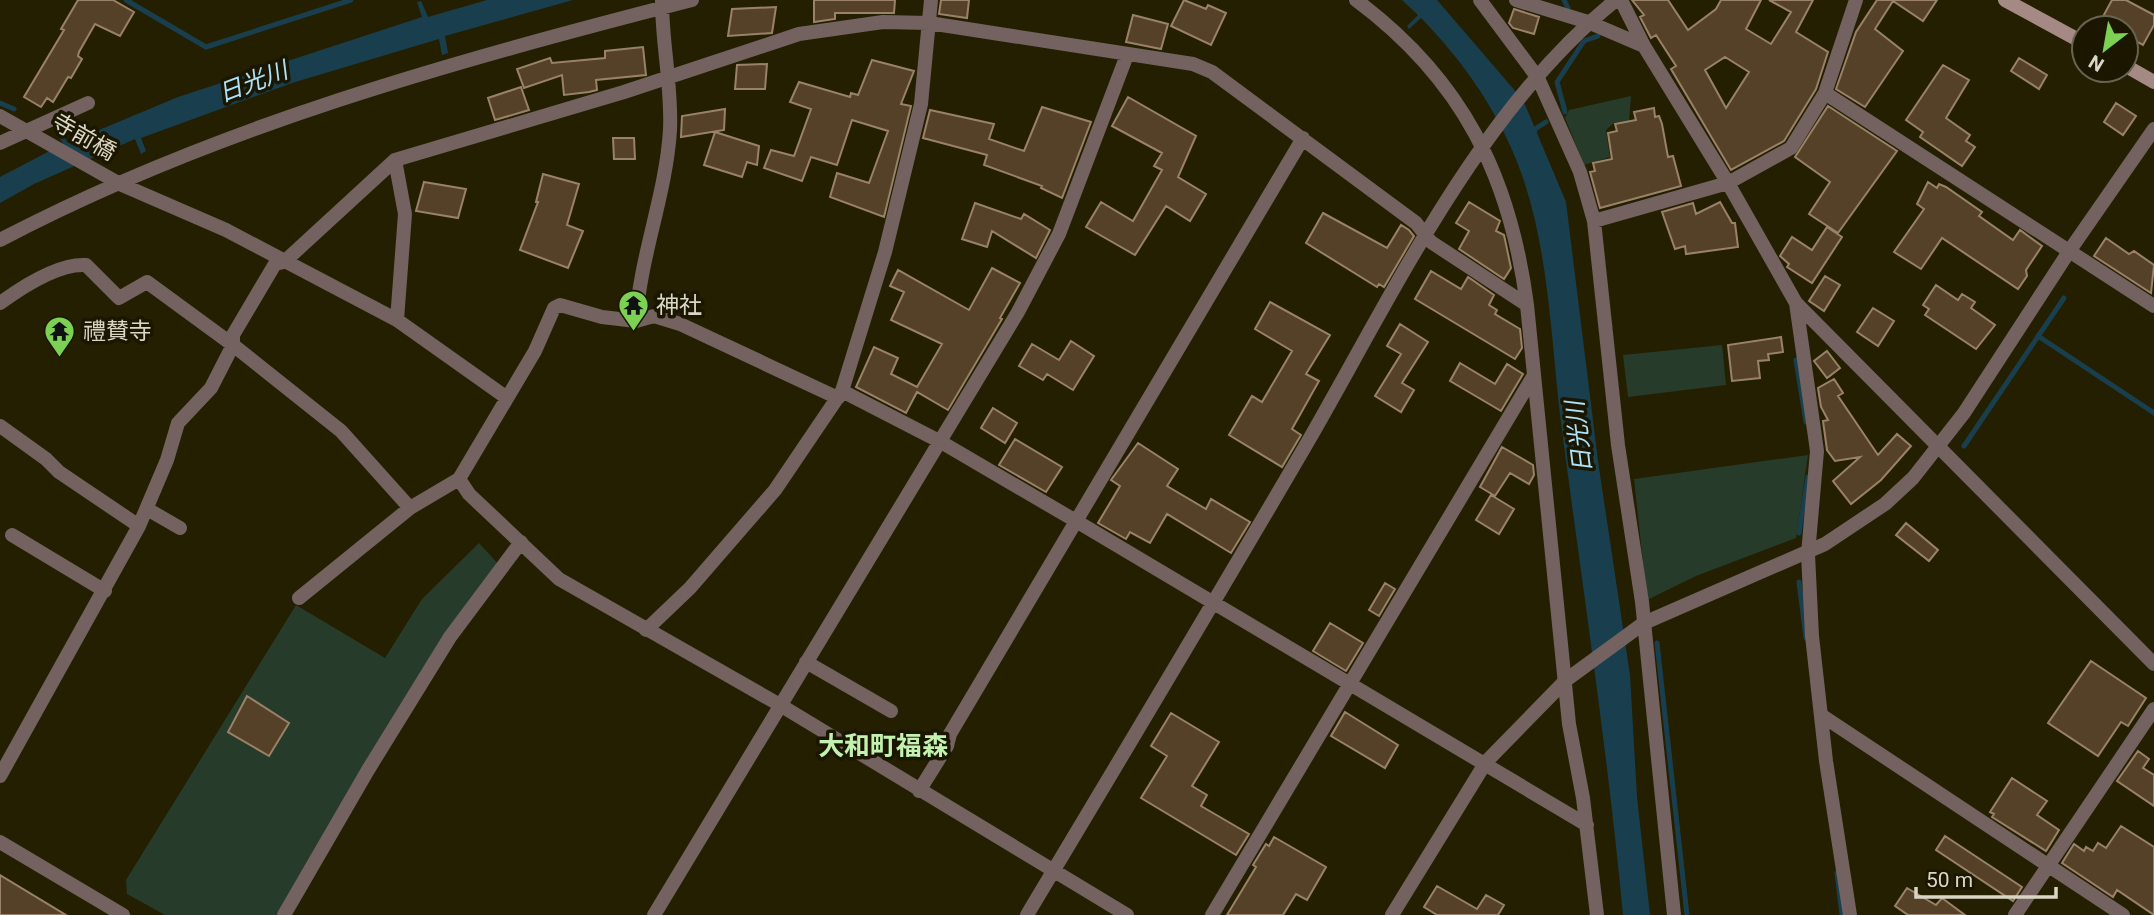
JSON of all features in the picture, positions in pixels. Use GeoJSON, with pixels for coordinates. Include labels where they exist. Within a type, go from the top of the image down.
{"type":"FeatureCollection","features":[{"type":"Feature","properties":{"kind":"main road"},"geometry":{"type":"LineString","coordinates":[[2006,0],[2070,35]]}},
{"type":"Feature","properties":{"kind":"street"},"geometry":{"type":"LineString","coordinates":[[0,240],[73,202],[281,118],[662,4],[692,0]]}},
{"type":"Feature","properties":{"kind":"street"},"geometry":{"type":"LineString","coordinates":[[646,630],[690,588],[775,489],[840,395],[885,252],[921,104],[931,0]]}},
{"type":"Feature","properties":{"kind":"street"},"geometry":{"type":"LineString","coordinates":[[1356,0],[1393,30],[1432,68],[1463,112],[1484,145],[1515,238],[1527,305],[1569,724],[1587,825],[1597,915]]}},
{"type":"Feature","properties":{"kind":"street"},"geometry":{"type":"LineString","coordinates":[[1480,0],[1536,81],[1580,172],[1594,221],[1618,445],[1644,623],[1674,915]]}},
{"type":"Feature","properties":{"kind":"street"},"geometry":{"type":"LineString","coordinates":[[1516,0],[1588,22],[1644,46]]}},
{"type":"Feature","properties":{"kind":"street"},"geometry":{"type":"LineString","coordinates":[[1027,915],[1214,603],[1426,233],[1484,145],[1536,81],[1588,22],[1618,0],[1728,183],[1796,303],[2154,664]]}},
{"type":"Feature","properties":{"kind":"street"},"geometry":{"type":"LineString","coordinates":[[1594,221],[1728,183],[1791,148],[1825,93],[1856,0]]}},
{"type":"Feature","properties":{"kind":"street"},"geometry":{"type":"LineString","coordinates":[[636,321],[638,289],[670,132],[670,77],[662,4]]}},
{"type":"Feature","properties":{"kind":"street"},"geometry":{"type":"LineString","coordinates":[[0,776],[139,526],[178,424],[211,388],[233,345],[233,335],[275,264],[284,262],[395,160],[670,77],[799,34],[883,22],[929,23],[1193,64],[1212,72],[1303,138],[1426,233],[1431,242],[1527,305]]}},
{"type":"Feature","properties":{"kind":"street"},"geometry":{"type":"LineString","coordinates":[[654,915],[941,442],[1059,234],[1127,55]]}},
{"type":"Feature","properties":{"kind":"street"},"geometry":{"type":"LineString","coordinates":[[1825,93],[2154,306]]}},
{"type":"Feature","properties":{"kind":"street"},"geometry":{"type":"LineString","coordinates":[[0,143],[88,103]]}},
{"type":"Feature","properties":{"kind":"street","name":"寺前橋"},"geometry":{"type":"LineString","coordinates":[[0,116],[120,184],[226,230],[397,320],[507,398]]}},
{"type":"Feature","properties":{"kind":"street"},"geometry":{"type":"LineString","coordinates":[[1392,915],[1486,762],[1566,680],[1644,623],[1746,576],[1808,554],[1885,504],[1940,447],[2070,250],[2154,129]]}},
{"type":"Feature","properties":{"kind":"street"},"geometry":{"type":"LineString","coordinates":[[919,791],[1303,138]]}},
{"type":"Feature","properties":{"kind":"street"},"geometry":{"type":"LineString","coordinates":[[395,160],[405,214],[397,320]]}},
{"type":"Feature","properties":{"kind":"street"},"geometry":{"type":"LineString","coordinates":[[0,303],[44,277],[74,264],[86,265],[119,298],[147,282],[233,345],[341,431],[411,508]]}},
{"type":"Feature","properties":{"kind":"street"},"geometry":{"type":"LineString","coordinates":[[1796,303],[1817,451],[1808,554],[1821,715],[1850,915]]}},
{"type":"Feature","properties":{"kind":"street"},"geometry":{"type":"LineString","coordinates":[[299,597],[411,508],[459,479],[535,351],[554,308],[560,305],[602,317],[636,321],[654,316],[680,324],[941,442],[1214,603],[1350,687],[1486,762],[1587,825]]}},
{"type":"Feature","properties":{"kind":"street"},"geometry":{"type":"LineString","coordinates":[[1212,915],[1534,375]]}},
{"type":"Feature","properties":{"kind":"street"},"geometry":{"type":"LineString","coordinates":[[0,426],[46,459],[59,472],[139,526]]}},
{"type":"Feature","properties":{"kind":"street"},"geometry":{"type":"LineString","coordinates":[[459,479],[469,494],[559,579],[780,705],[1127,915]]}},
{"type":"Feature","properties":{"kind":"street"},"geometry":{"type":"LineString","coordinates":[[147,509],[180,528]]}},
{"type":"Feature","properties":{"kind":"street"},"geometry":{"type":"LineString","coordinates":[[12,536],[105,591]]}},
{"type":"Feature","properties":{"kind":"street"},"geometry":{"type":"LineString","coordinates":[[284,915],[368,770],[450,637],[520,542]]}},
{"type":"Feature","properties":{"kind":"street"},"geometry":{"type":"LineString","coordinates":[[806,662],[891,711]]}},
{"type":"Feature","properties":{"kind":"street"},"geometry":{"type":"LineString","coordinates":[[2015,915],[2154,709]]}},
{"type":"Feature","properties":{"kind":"street"},"geometry":{"type":"LineString","coordinates":[[1821,715],[2123,915]]}},
{"type":"Feature","properties":{"kind":"street"},"geometry":{"type":"LineString","coordinates":[[0,842],[123,915]]}},
{"type":"Feature","properties":{"kind":"green space"},"geometry":{"type":"Polygon","coordinates":[[[1631,96],[1629,122],[1614,123],[1606,130],[1610,157],[1584,165],[1565,118],[1569,110],[1631,96]]]}},
{"type":"Feature","properties":{"kind":"green space"},"geometry":{"type":"Polygon","coordinates":[[[1722,345],[1726,385],[1628,397],[1623,355],[1722,345]]]}},
{"type":"Feature","properties":{"kind":"green space"},"geometry":{"type":"Polygon","coordinates":[[[1808,455],[1796,538],[1696,576],[1647,600],[1634,479],[1808,455]]]}},
{"type":"Feature","properties":{"kind":"green space"},"geometry":{"type":"Polygon","coordinates":[[[479,543],[501,567],[283,915],[165,915],[127,894],[126,880],[296,605],[385,658],[422,599],[479,543]]]}},
{"type":"Feature","properties":{"kind":"water","name":"日光川"},"geometry":{"type":"Polygon","coordinates":[[[487,0],[573,0],[445,36],[448,53],[442,55],[439,39],[292,83],[141,138],[146,151],[141,154],[135,139],[34,184],[0,203],[0,177],[63,144],[56,130],[59,129],[68,143],[178,97],[422,17],[417,2],[421,1],[428,17],[487,0]]]}},
{"type":"Feature","properties":{"kind":"water","name":"日光川"},"geometry":{"type":"Polygon","coordinates":[[[1402,0],[1437,0],[1523,100],[1566,202],[1598,461],[1630,675],[1637,797],[1650,915],[1623,915],[1547,293],[1542,256],[1526,186],[1513,152],[1485,98],[1449,49],[1421,18],[1409,29],[1407,26],[1418,15],[1402,0]]]}},
{"type":"Feature","properties":{"kind":"building"},"geometry":{"type":"Polygon","coordinates":[[[78,0],[113,0],[134,12],[120,36],[95,24],[79,52],[78,56],[82,59],[71,78],[68,77],[53,102],[47,98],[41,107],[24,97],[64,30],[61,29],[78,0]]]}},
{"type":"Feature","properties":{"kind":"building"},"geometry":{"type":"Polygon","coordinates":[[[814,0],[895,0],[894,13],[835,13],[835,19],[814,22],[814,0]]]}},
{"type":"Feature","properties":{"kind":"building"},"geometry":{"type":"Polygon","coordinates":[[[941,0],[969,0],[967,18],[939,14],[941,0]]]}},
{"type":"Feature","properties":{"kind":"building"},"geometry":{"type":"Polygon","coordinates":[[[1184,0],[1206,9],[1208,5],[1226,13],[1211,45],[1171,26],[1184,0]]]}},
{"type":"Feature","properties":{"kind":"building"},"geometry":{"type":"Polygon","coordinates":[[[1632,0],[1668,0],[1688,30],[1716,9],[1721,0],[1761,0],[1746,29],[1771,44],[1791,12],[1769,0],[1813,0],[1796,32],[1828,52],[1816,89],[1784,141],[1731,170],[1671,69],[1676,66],[1656,35],[1651,38],[1640,17],[1644,15],[1632,0]],[[1725,57],[1705,70],[1726,108],[1749,72],[1725,57]]]}},
{"type":"Feature","properties":{"kind":"building"},"geometry":{"type":"Polygon","coordinates":[[[1877,0],[1937,0],[1923,21],[1893,1],[1875,29],[1903,51],[1865,107],[1836,89],[1856,32],[1877,0]]]}},
{"type":"Feature","properties":{"kind":"building"},"geometry":{"type":"Polygon","coordinates":[[[2112,0],[2126,0],[2154,15],[2154,25],[2143,45],[2140,43],[2140,14],[2104,14],[2112,0]]]}},
{"type":"Feature","properties":{"kind":"building"},"geometry":{"type":"Polygon","coordinates":[[[776,7],[772,33],[728,36],[732,9],[776,7]]]}},
{"type":"Feature","properties":{"kind":"building"},"geometry":{"type":"Polygon","coordinates":[[[1514,9],[1539,17],[1534,34],[1513,28],[1509,23],[1514,9]]]}},
{"type":"Feature","properties":{"kind":"building"},"geometry":{"type":"Polygon","coordinates":[[[1133,15],[1168,24],[1161,49],[1126,42],[1133,15]]]}},
{"type":"Feature","properties":{"kind":"building"},"geometry":{"type":"Polygon","coordinates":[[[643,47],[646,75],[596,80],[597,90],[589,92],[564,95],[562,75],[524,88],[517,69],[550,58],[552,63],[605,58],[605,51],[643,47]]]}},
{"type":"Feature","properties":{"kind":"building"},"geometry":{"type":"Polygon","coordinates":[[[2019,58],[2047,75],[2039,89],[2011,71],[2019,58]]]}},
{"type":"Feature","properties":{"kind":"building"},"geometry":{"type":"Polygon","coordinates":[[[872,60],[914,71],[901,104],[911,106],[884,217],[830,197],[837,173],[869,183],[888,131],[852,120],[837,165],[811,157],[802,181],[764,168],[771,150],[794,156],[811,109],[790,102],[799,82],[850,97],[851,93],[858,95],[872,60]]]}},
{"type":"Feature","properties":{"kind":"building"},"geometry":{"type":"Polygon","coordinates":[[[767,64],[765,89],[735,89],[737,65],[767,64]]]}},
{"type":"Feature","properties":{"kind":"building"},"geometry":{"type":"Polygon","coordinates":[[[1943,65],[1969,80],[1946,118],[1970,135],[1966,141],[1975,147],[1962,166],[1920,137],[1923,132],[1906,120],[1943,65]]]}},
{"type":"Feature","properties":{"kind":"building"},"geometry":{"type":"Polygon","coordinates":[[[521,87],[529,110],[495,120],[488,98],[521,87]]]}},
{"type":"Feature","properties":{"kind":"building"},"geometry":{"type":"Polygon","coordinates":[[[1128,97],[1196,136],[1178,177],[1206,194],[1190,221],[1166,206],[1135,255],[1086,227],[1101,202],[1133,221],[1162,170],[1154,166],[1162,153],[1112,126],[1128,97]]]}},
{"type":"Feature","properties":{"kind":"building"},"geometry":{"type":"Polygon","coordinates":[[[2116,103],[2136,116],[2123,135],[2104,122],[2116,103]]]}},
{"type":"Feature","properties":{"kind":"building"},"geometry":{"type":"Polygon","coordinates":[[[1828,106],[1897,151],[1838,233],[1809,214],[1830,182],[1795,157],[1828,106]]]}},
{"type":"Feature","properties":{"kind":"building"},"geometry":{"type":"Polygon","coordinates":[[[1042,107],[1091,122],[1062,198],[1041,188],[1042,186],[984,165],[987,155],[923,138],[930,110],[994,124],[989,139],[1024,151],[1042,107]]]}},
{"type":"Feature","properties":{"kind":"building"},"geometry":{"type":"Polygon","coordinates":[[[1654,108],[1655,117],[1659,116],[1662,124],[1668,157],[1673,156],[1681,186],[1600,208],[1590,172],[1595,171],[1593,163],[1612,159],[1608,133],[1617,131],[1615,124],[1636,120],[1634,112],[1654,108]]]}},
{"type":"Feature","properties":{"kind":"building"},"geometry":{"type":"Polygon","coordinates":[[[725,109],[724,130],[681,137],[682,116],[725,109]]]}},
{"type":"Feature","properties":{"kind":"building"},"geometry":{"type":"Polygon","coordinates":[[[715,132],[759,146],[757,165],[747,162],[742,177],[704,165],[715,132]]]}},
{"type":"Feature","properties":{"kind":"building"},"geometry":{"type":"Polygon","coordinates":[[[613,138],[634,138],[635,159],[614,159],[613,138]]]}},
{"type":"Feature","properties":{"kind":"building"},"geometry":{"type":"Polygon","coordinates":[[[543,174],[579,184],[567,225],[583,231],[568,268],[520,250],[538,202],[543,174]]]}},
{"type":"Feature","properties":{"kind":"building"},"geometry":{"type":"Polygon","coordinates":[[[424,182],[466,189],[458,218],[416,211],[424,182]]]}},
{"type":"Feature","properties":{"kind":"building"},"geometry":{"type":"Polygon","coordinates":[[[1928,182],[1937,188],[1939,184],[1946,187],[1982,212],[1979,216],[2013,240],[2020,230],[2042,246],[2026,270],[2027,276],[2018,289],[1942,238],[1921,269],[1894,252],[1924,209],[1917,204],[1928,182]]]}},
{"type":"Feature","properties":{"kind":"building"},"geometry":{"type":"Polygon","coordinates":[[[1469,202],[1500,221],[1496,231],[1504,235],[1511,268],[1504,279],[1459,249],[1469,231],[1456,223],[1469,202]]]}},
{"type":"Feature","properties":{"kind":"building"},"geometry":{"type":"Polygon","coordinates":[[[1720,202],[1732,223],[1735,223],[1738,247],[1686,254],[1685,246],[1675,249],[1662,212],[1693,203],[1696,214],[1720,202]]]}},
{"type":"Feature","properties":{"kind":"building"},"geometry":{"type":"Polygon","coordinates":[[[975,203],[1021,219],[1024,214],[1050,230],[1036,258],[992,231],[987,247],[962,239],[975,203]]]}},
{"type":"Feature","properties":{"kind":"building"},"geometry":{"type":"Polygon","coordinates":[[[1323,213],[1387,248],[1401,225],[1414,236],[1384,287],[1379,284],[1377,287],[1306,243],[1323,213]]]}},
{"type":"Feature","properties":{"kind":"building"},"geometry":{"type":"Polygon","coordinates":[[[1827,227],[1842,237],[1812,283],[1787,267],[1789,264],[1780,256],[1792,237],[1812,250],[1827,227]]]}},
{"type":"Feature","properties":{"kind":"building"},"geometry":{"type":"Polygon","coordinates":[[[2106,238],[2129,254],[2134,251],[2154,265],[2151,293],[2094,256],[2106,238]]]}},
{"type":"Feature","properties":{"kind":"building"},"geometry":{"type":"Polygon","coordinates":[[[992,268],[1020,283],[948,410],[917,392],[906,413],[856,387],[874,347],[898,358],[891,374],[917,387],[942,344],[891,320],[904,292],[890,286],[898,270],[969,310],[992,268]]]}},
{"type":"Feature","properties":{"kind":"building"},"geometry":{"type":"Polygon","coordinates":[[[1431,271],[1461,289],[1468,277],[1494,295],[1489,305],[1497,310],[1495,314],[1520,329],[1522,348],[1515,359],[1415,299],[1431,271]]]}},
{"type":"Feature","properties":{"kind":"building"},"geometry":{"type":"Polygon","coordinates":[[[1825,276],[1840,285],[1824,311],[1809,301],[1825,276]]]}},
{"type":"Feature","properties":{"kind":"building"},"geometry":{"type":"Polygon","coordinates":[[[1936,285],[1958,300],[1962,294],[1975,302],[1971,308],[1995,325],[1976,349],[1925,315],[1929,309],[1923,305],[1936,285]]]}},
{"type":"Feature","properties":{"kind":"building"},"geometry":{"type":"Polygon","coordinates":[[[1270,302],[1330,335],[1306,374],[1319,381],[1292,429],[1301,435],[1282,467],[1229,435],[1252,396],[1262,402],[1292,351],[1255,329],[1270,302]]]}},
{"type":"Feature","properties":{"kind":"building"},"geometry":{"type":"Polygon","coordinates":[[[1873,308],[1894,321],[1878,346],[1857,332],[1873,308]]]}},
{"type":"Feature","properties":{"kind":"building"},"geometry":{"type":"Polygon","coordinates":[[[1400,324],[1428,342],[1402,383],[1414,390],[1401,412],[1375,396],[1401,354],[1387,346],[1400,324]]]}},
{"type":"Feature","properties":{"kind":"building"},"geometry":{"type":"Polygon","coordinates":[[[1781,337],[1783,352],[1768,354],[1769,360],[1758,361],[1760,378],[1732,381],[1728,345],[1781,337]]]}},
{"type":"Feature","properties":{"kind":"building"},"geometry":{"type":"Polygon","coordinates":[[[1071,341],[1094,356],[1073,390],[1047,374],[1043,380],[1019,366],[1032,344],[1059,360],[1071,341]]]}},
{"type":"Feature","properties":{"kind":"building"},"geometry":{"type":"Polygon","coordinates":[[[1827,351],[1840,368],[1827,378],[1814,361],[1827,351]]]}},
{"type":"Feature","properties":{"kind":"building"},"geometry":{"type":"Polygon","coordinates":[[[1460,363],[1495,384],[1507,364],[1523,374],[1501,411],[1450,381],[1460,363]]]}},
{"type":"Feature","properties":{"kind":"building"},"geometry":{"type":"Polygon","coordinates":[[[1834,379],[1843,393],[1838,396],[1878,455],[1897,434],[1911,446],[1881,480],[1851,504],[1833,481],[1860,457],[1835,461],[1827,450],[1823,421],[1828,420],[1821,407],[1818,388],[1834,379]]]}},
{"type":"Feature","properties":{"kind":"building"},"geometry":{"type":"Polygon","coordinates":[[[993,408],[1017,423],[1005,443],[981,428],[993,408]]]}},
{"type":"Feature","properties":{"kind":"building"},"geometry":{"type":"Polygon","coordinates":[[[1015,439],[1062,467],[1046,492],[999,465],[1015,439]]]}},
{"type":"Feature","properties":{"kind":"building"},"geometry":{"type":"Polygon","coordinates":[[[1138,443],[1178,469],[1167,486],[1206,509],[1211,499],[1250,522],[1231,553],[1167,514],[1150,543],[1130,532],[1126,539],[1098,523],[1120,486],[1111,480],[1138,443]]]}},
{"type":"Feature","properties":{"kind":"building"},"geometry":{"type":"Polygon","coordinates":[[[1502,447],[1533,465],[1534,475],[1529,484],[1510,473],[1495,496],[1480,487],[1502,447]]]}},
{"type":"Feature","properties":{"kind":"building"},"geometry":{"type":"Polygon","coordinates":[[[1491,495],[1514,509],[1499,534],[1476,520],[1491,495]]]}},
{"type":"Feature","properties":{"kind":"building"},"geometry":{"type":"Polygon","coordinates":[[[1906,523],[1938,550],[1929,561],[1896,535],[1906,523]]]}},
{"type":"Feature","properties":{"kind":"building"},"geometry":{"type":"Polygon","coordinates":[[[1385,583],[1395,589],[1379,616],[1369,610],[1385,583]]]}},
{"type":"Feature","properties":{"kind":"building"},"geometry":{"type":"Polygon","coordinates":[[[1330,623],[1363,643],[1346,671],[1313,651],[1330,623]]]}},
{"type":"Feature","properties":{"kind":"building"},"geometry":{"type":"Polygon","coordinates":[[[2091,661],[2146,698],[2128,726],[2121,722],[2098,756],[2048,723],[2091,661]]]}},
{"type":"Feature","properties":{"kind":"building"},"geometry":{"type":"Polygon","coordinates":[[[247,696],[289,723],[269,756],[228,732],[247,696]]]}},
{"type":"Feature","properties":{"kind":"building"},"geometry":{"type":"Polygon","coordinates":[[[1345,712],[1398,745],[1385,768],[1331,736],[1345,712]]]}},
{"type":"Feature","properties":{"kind":"building"},"geometry":{"type":"Polygon","coordinates":[[[1171,713],[1219,742],[1192,786],[1207,795],[1201,806],[1249,834],[1236,855],[1141,798],[1167,756],[1151,746],[1171,713]]]}},
{"type":"Feature","properties":{"kind":"building"},"geometry":{"type":"Polygon","coordinates":[[[2138,751],[2149,759],[2143,768],[2154,775],[2154,806],[2117,781],[2138,751]]]}},
{"type":"Feature","properties":{"kind":"building"},"geometry":{"type":"Polygon","coordinates":[[[2012,778],[2047,801],[2037,815],[2059,830],[2046,851],[1992,817],[1994,814],[1990,812],[2012,778]]]}},
{"type":"Feature","properties":{"kind":"building"},"geometry":{"type":"Polygon","coordinates":[[[2121,826],[2154,847],[2154,915],[2117,890],[2113,897],[2062,863],[2074,844],[2084,851],[2086,847],[2093,851],[2098,843],[2106,848],[2121,826]]]}},
{"type":"Feature","properties":{"kind":"building"},"geometry":{"type":"Polygon","coordinates":[[[1945,836],[2022,887],[2013,901],[1936,850],[1945,836]]]}},
{"type":"Feature","properties":{"kind":"building"},"geometry":{"type":"Polygon","coordinates":[[[1274,837],[1326,867],[1307,900],[1296,894],[1283,915],[1227,915],[1256,867],[1253,865],[1266,844],[1269,846],[1274,837]]]}},
{"type":"Feature","properties":{"kind":"building"},"geometry":{"type":"Polygon","coordinates":[[[0,875],[66,915],[0,915],[0,875]]]}},
{"type":"Feature","properties":{"kind":"building"},"geometry":{"type":"Polygon","coordinates":[[[1437,886],[1477,909],[1486,895],[1504,905],[1498,915],[1437,915],[1424,907],[1437,886]]]}},
{"type":"Feature","properties":{"kind":"building"},"geometry":{"type":"Polygon","coordinates":[[[1907,888],[1936,905],[1942,898],[1965,915],[1908,915],[1895,906],[1907,888]]]}},
{"type":"Feature","properties":{"kind":"waterway"},"geometry":{"type":"LineString","coordinates":[[126,0],[206,47],[351,0]]}},
{"type":"Feature","properties":{"kind":"waterway"},"geometry":{"type":"LineString","coordinates":[[1564,0],[1568,8]]}},
{"type":"Feature","properties":{"kind":"waterway"},"geometry":{"type":"LineString","coordinates":[[1565,112],[1557,82],[1584,41],[1598,36]]}},
{"type":"Feature","properties":{"kind":"waterway"},"geometry":{"type":"LineString","coordinates":[[0,103],[14,109]]}},
{"type":"Feature","properties":{"kind":"waterway"},"geometry":{"type":"LineString","coordinates":[[1534,133],[1535,129],[1546,122]]}},
{"type":"Feature","properties":{"kind":"waterway"},"geometry":{"type":"LineString","coordinates":[[1964,446],[2064,298]]}},
{"type":"Feature","properties":{"kind":"waterway"},"geometry":{"type":"LineString","coordinates":[[2038,336],[2154,413]]}},
{"type":"Feature","properties":{"kind":"waterway"},"geometry":{"type":"LineString","coordinates":[[1796,360],[1806,422]]}},
{"type":"Feature","properties":{"kind":"waterway"},"geometry":{"type":"LineString","coordinates":[[1799,533],[1808,477]]}},
{"type":"Feature","properties":{"kind":"waterway"},"geometry":{"type":"LineString","coordinates":[[1799,582],[1806,638]]}},
{"type":"Feature","properties":{"kind":"waterway"},"geometry":{"type":"LineString","coordinates":[[1657,643],[1687,915]]}},
{"type":"Feature","properties":{"kind":"waterway"},"geometry":{"type":"LineString","coordinates":[[1837,873],[1842,915]]}},
{"type":"Feature","properties":{"kind":"place","name":"神社"},"geometry":{"type":"Point","coordinates":[633,332]}},
{"type":"Feature","properties":{"kind":"place","name":"禮賛寺"},"geometry":{"type":"Point","coordinates":[60,358]}},
{"type":"Feature","properties":{"kind":"district","name":"大和町福森"},"geometry":{"type":"Point","coordinates":[883,746]}}]}
